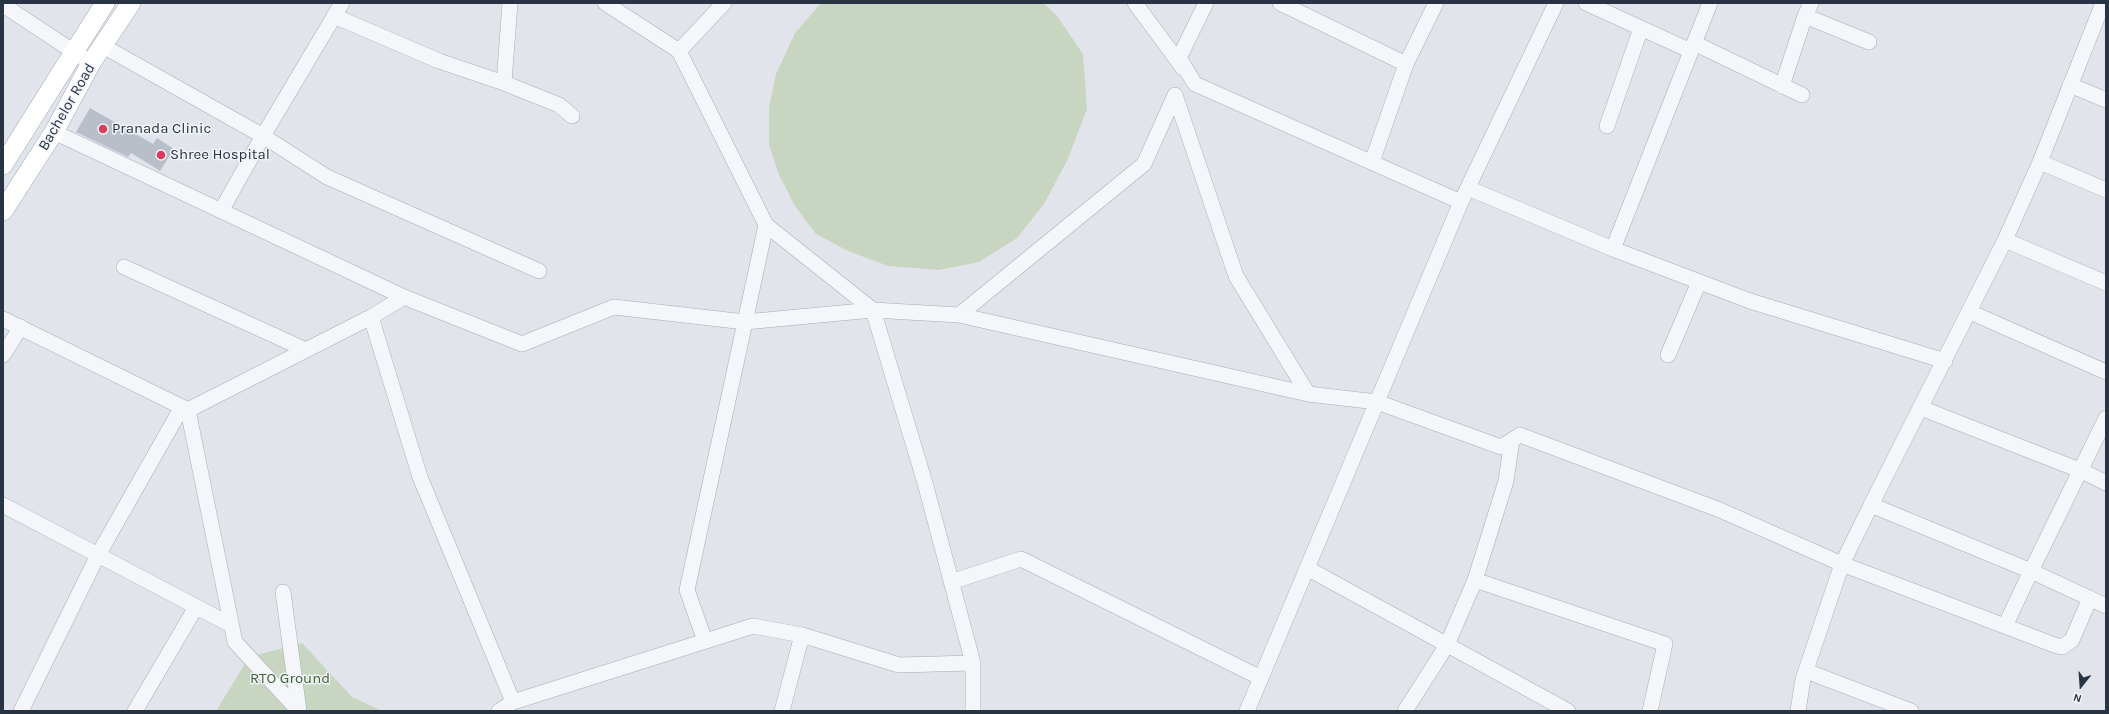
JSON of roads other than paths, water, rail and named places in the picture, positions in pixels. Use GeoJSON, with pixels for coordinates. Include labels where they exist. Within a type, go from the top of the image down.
{"type":"FeatureCollection","features":[{"type":"Feature","properties":{"kind":"main road","name":"Bachelor Road"},"geometry":{"type":"LineString","coordinates":[[3,165],[105,3]]}},
{"type":"Feature","properties":{"kind":"main road","name":"Bachelor Road"},"geometry":{"type":"LineString","coordinates":[[3,211],[54,132],[91,62],[131,3]]}},
{"type":"Feature","properties":{"kind":"street"},"geometry":{"type":"LineString","coordinates":[[221,212],[263,136],[342,3]]}},
{"type":"Feature","properties":{"kind":"street"},"geometry":{"type":"LineString","coordinates":[[504,83],[510,3]]}},
{"type":"Feature","properties":{"kind":"street"},"geometry":{"type":"LineString","coordinates":[[605,3],[679,51],[766,224],[873,310],[925,483],[973,663],[973,711]]}},
{"type":"Feature","properties":{"kind":"street"},"geometry":{"type":"LineString","coordinates":[[679,51],[724,3]]}},
{"type":"Feature","properties":{"kind":"street"},"geometry":{"type":"LineString","coordinates":[[1135,3],[1195,84],[1461,202]]}},
{"type":"Feature","properties":{"kind":"street"},"geometry":{"type":"LineString","coordinates":[[1195,84],[1179,58],[1206,3]]}},
{"type":"Feature","properties":{"kind":"street"},"geometry":{"type":"LineString","coordinates":[[1280,3],[1406,64]]}},
{"type":"Feature","properties":{"kind":"street"},"geometry":{"type":"LineString","coordinates":[[1372,162],[1406,64],[1436,3]]}},
{"type":"Feature","properties":{"kind":"street"},"geometry":{"type":"LineString","coordinates":[[1247,711],[1461,202],[1556,3]]}},
{"type":"Feature","properties":{"kind":"street"},"geometry":{"type":"LineString","coordinates":[[1586,3],[1641,28],[1692,47],[1802,95]]}},
{"type":"Feature","properties":{"kind":"street"},"geometry":{"type":"LineString","coordinates":[[1613,249],[1710,3]]}},
{"type":"Feature","properties":{"kind":"street"},"geometry":{"type":"LineString","coordinates":[[3,5],[91,62]]}},
{"type":"Feature","properties":{"kind":"street"},"geometry":{"type":"LineString","coordinates":[[1798,711],[1806,671],[1842,564],[2005,240],[2040,162],[2102,5]]}},
{"type":"Feature","properties":{"kind":"street"},"geometry":{"type":"LineString","coordinates":[[1782,86],[1808,10],[1870,42]]}},
{"type":"Feature","properties":{"kind":"street"},"geometry":{"type":"LineString","coordinates":[[334,16],[439,61],[504,83],[559,105],[572,116]]}},
{"type":"Feature","properties":{"kind":"street"},"geometry":{"type":"LineString","coordinates":[[1607,126],[1641,28]]}},
{"type":"Feature","properties":{"kind":"street"},"geometry":{"type":"LineString","coordinates":[[103,46],[263,136],[327,177],[539,271]]}},
{"type":"Feature","properties":{"kind":"street"},"geometry":{"type":"LineString","coordinates":[[2070,85],[2106,100]]}},
{"type":"Feature","properties":{"kind":"street"},"geometry":{"type":"LineString","coordinates":[[959,315],[1144,164],[1175,95],[1236,276],[1308,394]]}},
{"type":"Feature","properties":{"kind":"street"},"geometry":{"type":"LineString","coordinates":[[54,132],[404,297],[522,344],[614,307],[745,322],[873,310],[959,315],[1308,394],[1377,402],[1501,447],[1520,435],[1720,510],[1842,564],[2062,647],[2072,640],[2090,598]]}},
{"type":"Feature","properties":{"kind":"street"},"geometry":{"type":"LineString","coordinates":[[2040,162],[2106,190]]}},
{"type":"Feature","properties":{"kind":"street"},"geometry":{"type":"LineString","coordinates":[[1468,188],[1613,249],[1750,301],[1945,360]]}},
{"type":"Feature","properties":{"kind":"street"},"geometry":{"type":"LineString","coordinates":[[705,641],[687,590],[766,224]]}},
{"type":"Feature","properties":{"kind":"street"},"geometry":{"type":"LineString","coordinates":[[2005,240],[2106,283]]}},
{"type":"Feature","properties":{"kind":"street"},"geometry":{"type":"LineString","coordinates":[[124,267],[306,350]]}},
{"type":"Feature","properties":{"kind":"street"},"geometry":{"type":"LineString","coordinates":[[1668,355],[1698,282]]}},
{"type":"Feature","properties":{"kind":"street"},"geometry":{"type":"LineString","coordinates":[[21,711],[98,555],[185,408],[306,350],[371,317],[404,297]]}},
{"type":"Feature","properties":{"kind":"street"},"geometry":{"type":"LineString","coordinates":[[1970,312],[2106,372]]}},
{"type":"Feature","properties":{"kind":"street"},"geometry":{"type":"LineString","coordinates":[[371,317],[420,477],[514,702]]}},
{"type":"Feature","properties":{"kind":"street"},"geometry":{"type":"LineString","coordinates":[[3,319],[185,408]]}},
{"type":"Feature","properties":{"kind":"street"},"geometry":{"type":"LineString","coordinates":[[3,355],[21,327]]}},
{"type":"Feature","properties":{"kind":"street"},"geometry":{"type":"LineString","coordinates":[[185,408],[235,642],[299,711]]}},
{"type":"Feature","properties":{"kind":"street"},"geometry":{"type":"LineString","coordinates":[[1921,408],[2082,470],[2106,483]]}},
{"type":"Feature","properties":{"kind":"street"},"geometry":{"type":"LineString","coordinates":[[2005,626],[2106,418]]}},
{"type":"Feature","properties":{"kind":"street"},"geometry":{"type":"LineString","coordinates":[[1405,711],[1447,645],[1475,580],[1506,481],[1512,440]]}},
{"type":"Feature","properties":{"kind":"street"},"geometry":{"type":"LineString","coordinates":[[1871,504],[2031,571],[2106,606]]}},
{"type":"Feature","properties":{"kind":"street"},"geometry":{"type":"LineString","coordinates":[[3,505],[231,625]]}},
{"type":"Feature","properties":{"kind":"street"},"geometry":{"type":"LineString","coordinates":[[951,582],[1021,559],[1261,678]]}},
{"type":"Feature","properties":{"kind":"street"},"geometry":{"type":"LineString","coordinates":[[1307,568],[1568,711]]}},
{"type":"Feature","properties":{"kind":"street"},"geometry":{"type":"LineString","coordinates":[[1475,580],[1665,644],[1650,711]]}},
{"type":"Feature","properties":{"kind":"street"},"geometry":{"type":"LineString","coordinates":[[283,592],[299,711]]}},
{"type":"Feature","properties":{"kind":"street"},"geometry":{"type":"LineString","coordinates":[[135,711],[196,607]]}},
{"type":"Feature","properties":{"kind":"street"},"geometry":{"type":"LineString","coordinates":[[498,711],[514,702],[753,626],[802,635],[899,664],[973,663]]}},
{"type":"Feature","properties":{"kind":"street"},"geometry":{"type":"LineString","coordinates":[[782,711],[802,635]]}},
{"type":"Feature","properties":{"kind":"street"},"geometry":{"type":"LineString","coordinates":[[1806,671],[1911,711]]}},
{"type":"Feature","properties":{"kind":"place","name":"Pranada Clinic"},"geometry":{"type":"Point","coordinates":[103,129]}},
{"type":"Feature","properties":{"kind":"place","name":"Shree Hospital"},"geometry":{"type":"Point","coordinates":[161,155]}},
{"type":"Feature","properties":{"kind":"park label","name":"RTO Ground"},"geometry":{"type":"Point","coordinates":[290,679]}}]}
